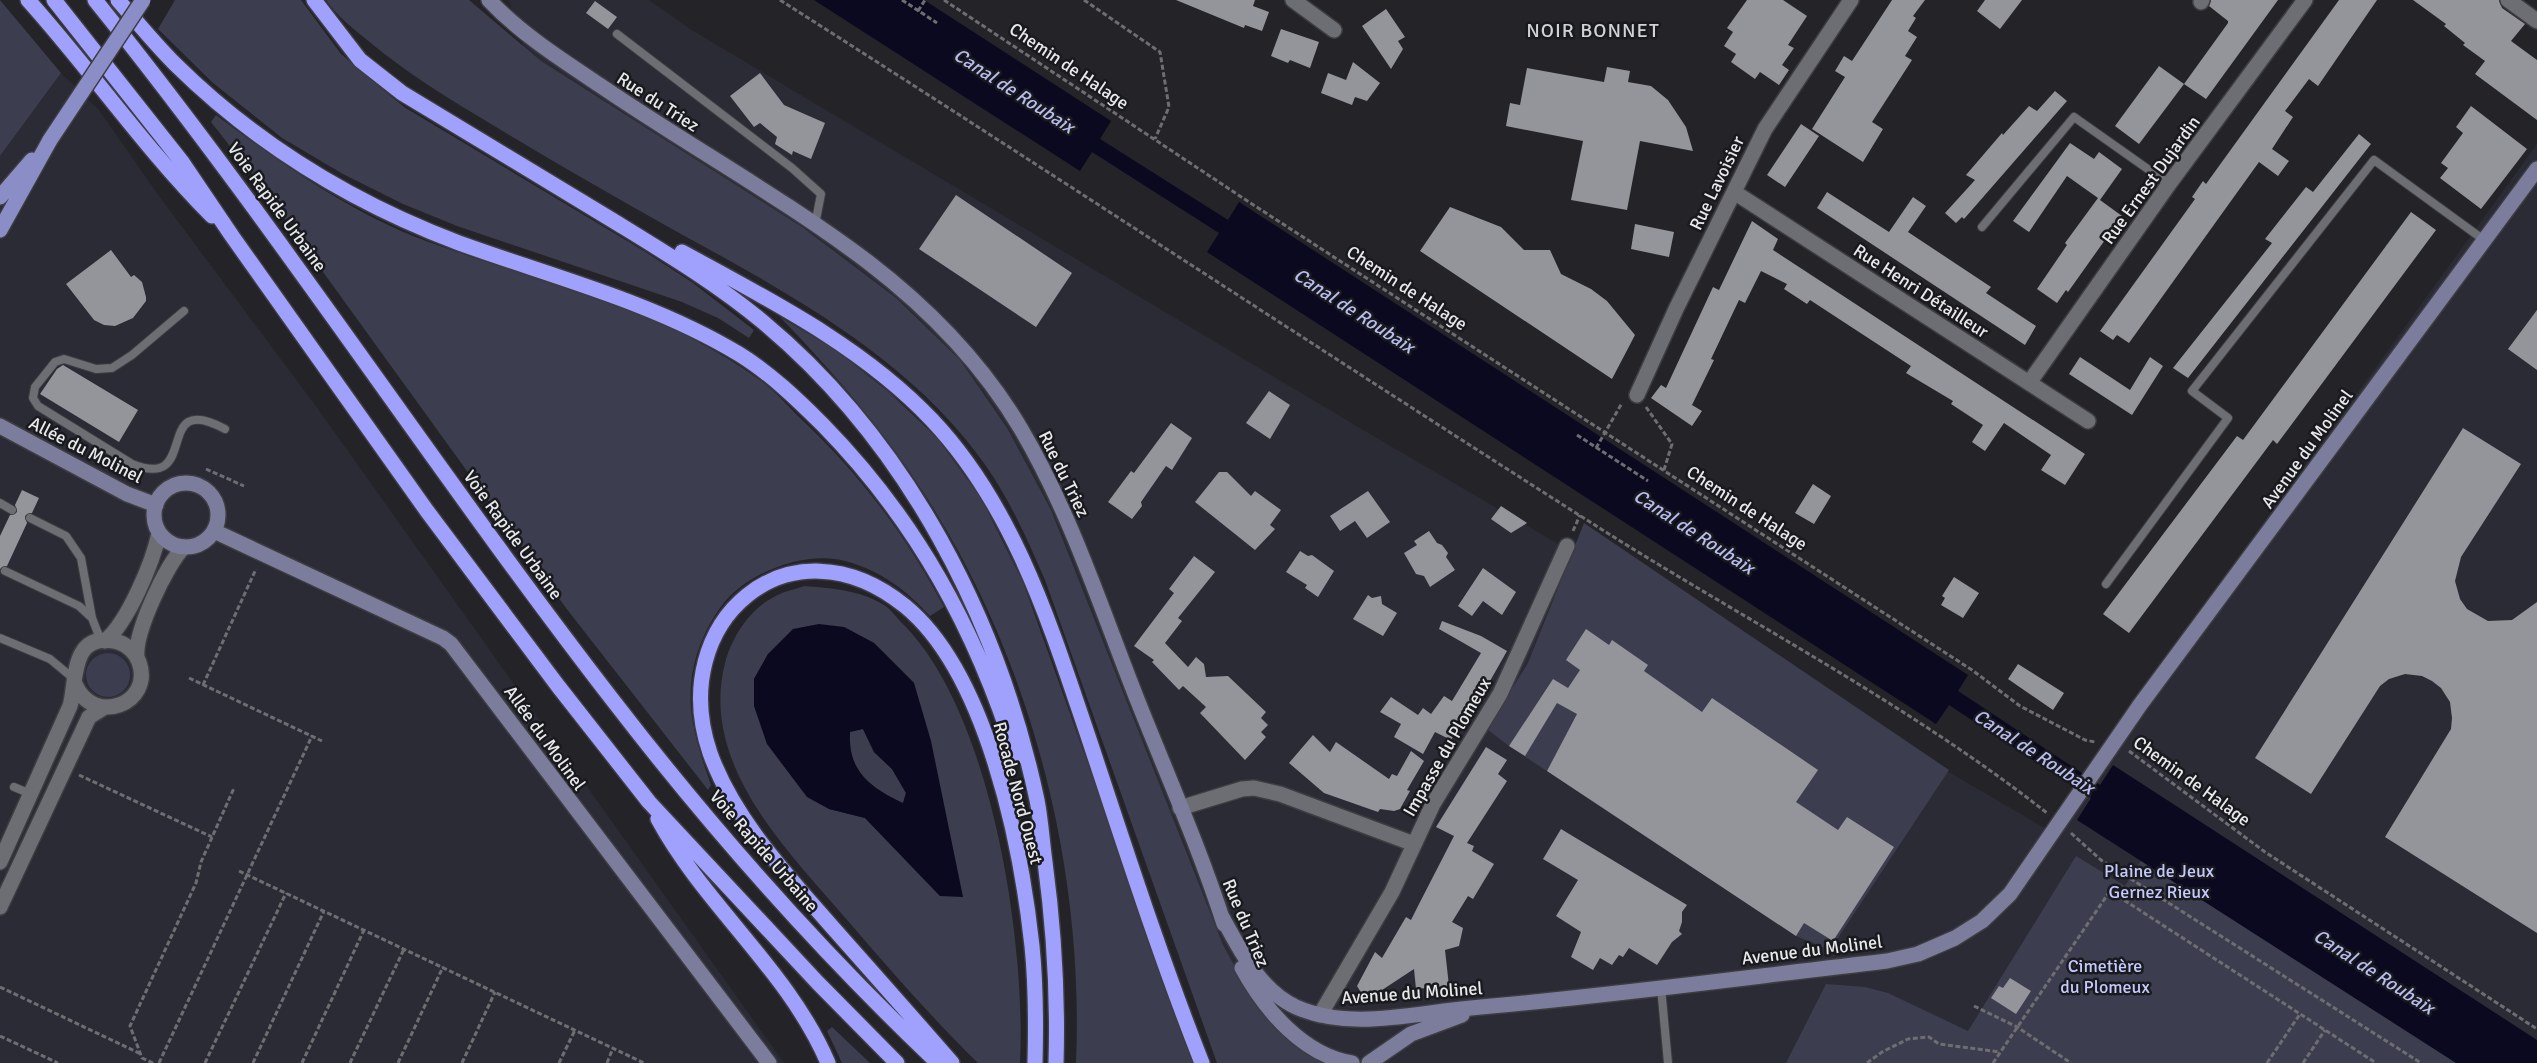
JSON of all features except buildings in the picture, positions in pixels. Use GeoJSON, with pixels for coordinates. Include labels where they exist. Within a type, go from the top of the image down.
{"type":"FeatureCollection","features":[{"type":"Feature","properties":{"kind":"highway"},"geometry":{"type":"LineString","coordinates":[[28,0],[107,92],[175,179],[232,236]]}},
{"type":"Feature","properties":{"kind":"highway"},"geometry":{"type":"LineString","coordinates":[[54,0],[182,162],[232,236],[427,511],[558,686],[650,802],[818,984],[897,1063]]}},
{"type":"Feature","properties":{"kind":"highway","name":"Voie Rapide Urbaine"},"geometry":{"type":"LineString","coordinates":[[95,0],[202,137],[499,549],[616,705],[757,874],[825,948],[938,1063]]}},
{"type":"Feature","properties":{"kind":"highway"},"geometry":{"type":"LineString","coordinates":[[118,0],[172,61],[228,112],[299,164],[340,189],[432,232],[642,307],[685,326],[741,355],[802,404],[865,472],[901,519],[942,580],[994,692],[1022,778],[1045,859]]}},
{"type":"Feature","properties":{"kind":"highway"},"geometry":{"type":"LineString","coordinates":[[314,0],[349,48],[370,69],[402,93],[722,290],[797,352],[864,424],[919,503],[942,542],[980,620],[1006,691],[1025,753],[1037,802],[1045,859]]}},
{"type":"Feature","properties":{"kind":"highway"},"geometry":{"type":"LineString","coordinates":[[539,176],[716,271],[845,346],[876,369],[919,407],[973,470],[1008,530],[1042,608],[1202,1063]]}},
{"type":"Feature","properties":{"kind":"highway","name":"Rocade Nord Ouest"},"geometry":{"type":"LineString","coordinates":[[952,1063],[772,856],[721,780],[710,753],[704,730],[700,701],[703,672],[710,644],[721,624],[737,603],[755,588],[783,576],[806,572],[834,573],[860,580],[883,591],[906,607],[931,632],[950,660],[987,740],[1016,848],[1032,948],[1036,1009],[1035,1063]]}},
{"type":"Feature","properties":{"kind":"highway"},"geometry":{"type":"LineString","coordinates":[[650,802],[674,849],[795,1005],[828,1063]]}},
{"type":"Feature","properties":{"kind":"highway","name":"Rocade Nord Ouest"},"geometry":{"type":"LineString","coordinates":[[1045,859],[1055,950],[1056,1063]]}},
{"type":"Feature","properties":{"kind":"main road"},"geometry":{"type":"LineString","coordinates":[[0,230],[50,140],[143,0]]}},
{"type":"Feature","properties":{"kind":"main road"},"geometry":{"type":"LineString","coordinates":[[0,197],[50,140]]}},
{"type":"Feature","properties":{"kind":"street","name":"Rue du Triez"},"geometry":{"type":"LineString","coordinates":[[489,0],[515,24],[571,66],[815,225],[869,263],[939,324],[978,368],[1021,429],[1073,535],[1236,956],[1265,1004],[1291,1032],[1316,1050],[1333,1059],[1352,1063]]}},
{"type":"Feature","properties":{"kind":"street"},"geometry":{"type":"LineString","coordinates":[[1293,0],[1334,30]]}},
{"type":"Feature","properties":{"kind":"street","name":"Rue Lavoisier"},"geometry":{"type":"LineString","coordinates":[[1637,395],[1676,309],[1765,129],[1851,0]]}},
{"type":"Feature","properties":{"kind":"street","name":"Rue Ernest Dujardin"},"geometry":{"type":"LineString","coordinates":[[2029,384],[2169,184],[2305,0]]}},
{"type":"Feature","properties":{"kind":"street"},"geometry":{"type":"LineString","coordinates":[[2508,0],[2537,21]]}},
{"type":"Feature","properties":{"kind":"street","name":"Avenue du Molinel"},"geometry":{"type":"LineString","coordinates":[[1221,915],[1248,963],[1270,988],[1293,1006],[1320,1015],[1361,1019],[1502,1005],[1887,961],[1931,949],[1968,930],[1996,908],[2020,881],[2110,747],[2537,169]]}},
{"type":"Feature","properties":{"kind":"street","name":"Rue Henri Détailleur"},"geometry":{"type":"LineString","coordinates":[[1734,192],[2088,421]]}},
{"type":"Feature","properties":{"kind":"street","name":"Allée du Molinel"},"geometry":{"type":"LineString","coordinates":[[0,426],[127,494],[156,505]]}},
{"type":"Feature","properties":{"kind":"street"},"geometry":{"type":"LineString","coordinates":[[184,484],[197,485],[207,492],[217,507],[217,520],[214,531],[201,543],[184,547],[170,543],[159,533],[154,520],[156,505],[162,494],[172,487],[184,484]]}},
{"type":"Feature","properties":{"kind":"street","name":"Allée du Molinel"},"geometry":{"type":"LineString","coordinates":[[214,531],[443,638],[451,644],[769,1063]]}},
{"type":"Feature","properties":{"kind":"street"},"geometry":{"type":"LineString","coordinates":[[0,862],[70,706],[75,681],[74,669],[80,655],[87,648],[103,641],[119,628],[153,555],[159,533]]}},
{"type":"Feature","properties":{"kind":"street","name":"Impasse du Plomeux"},"geometry":{"type":"LineString","coordinates":[[1320,1015],[1392,892],[1433,804],[1500,694],[1567,546]]}},
{"type":"Feature","properties":{"kind":"street"},"geometry":{"type":"LineString","coordinates":[[0,907],[89,717],[97,710],[122,704],[136,692],[141,674],[137,658],[139,633],[170,564],[184,547]]}},
{"type":"Feature","properties":{"kind":"street"},"geometry":{"type":"LineString","coordinates":[[103,641],[125,645],[137,658]]}},
{"type":"Feature","properties":{"kind":"street"},"geometry":{"type":"LineString","coordinates":[[75,681],[87,700],[105,708]]}},
{"type":"Feature","properties":{"kind":"street"},"geometry":{"type":"LineString","coordinates":[[1180,808],[1242,789],[1254,788],[1280,794],[1414,844]]}},
{"type":"Feature","properties":{"kind":"street","name":"Avenue du Molinel"},"geometry":{"type":"LineString","coordinates":[[1369,1063],[1411,1034],[1447,1020],[1502,1005]]}},
{"type":"Feature","properties":{"kind":"lane","name":"Rue du Triez"},"geometry":{"type":"LineString","coordinates":[[616,34],[792,168],[821,194],[815,225]]}},
{"type":"Feature","properties":{"kind":"lane"},"geometry":{"type":"LineString","coordinates":[[1982,227],[2074,117],[2169,184]]}},
{"type":"Feature","properties":{"kind":"lane"},"geometry":{"type":"LineString","coordinates":[[2106,584],[2228,418],[2192,391],[2374,160],[2484,240]]}},
{"type":"Feature","properties":{"kind":"lane"},"geometry":{"type":"LineString","coordinates":[[184,311],[132,355],[112,368],[96,369],[64,359],[55,362],[35,387],[33,398],[38,406],[132,464],[145,468],[159,467],[169,463],[175,452],[178,433],[186,424],[200,420],[210,421],[225,429]]}},
{"type":"Feature","properties":{"kind":"lane"},"geometry":{"type":"LineString","coordinates":[[0,503],[12,510]]}},
{"type":"Feature","properties":{"kind":"lane"},"geometry":{"type":"LineString","coordinates":[[30,518],[66,536],[82,558],[92,618],[103,641]]}},
{"type":"Feature","properties":{"kind":"lane"},"geometry":{"type":"LineString","coordinates":[[5,571],[79,606],[92,618]]}},
{"type":"Feature","properties":{"kind":"lane"},"geometry":{"type":"LineString","coordinates":[[0,638],[50,660],[75,681]]}},
{"type":"Feature","properties":{"kind":"lane"},"geometry":{"type":"LineString","coordinates":[[14,787],[31,794]]}},
{"type":"Feature","properties":{"kind":"lane"},"geometry":{"type":"LineString","coordinates":[[1661,986],[1668,1063]]}},
{"type":"Feature","properties":{"kind":"path"},"geometry":{"type":"LineString","coordinates":[[780,0],[1066,183],[1207,277],[1610,534],[1868,690],[2063,819],[2101,860],[2422,1063]]}},
{"type":"Feature","properties":{"kind":"path"},"geometry":{"type":"LineString","coordinates":[[902,0],[937,23]]}},
{"type":"Feature","properties":{"kind":"path","name":"Chemin de Halage"},"geometry":{"type":"LineString","coordinates":[[944,0],[1154,140],[1972,670],[2020,706],[2085,740],[2140,757],[2265,852],[2537,1030]]}},
{"type":"Feature","properties":{"kind":"path"},"geometry":{"type":"LineString","coordinates":[[1084,0],[1160,52],[1169,107],[1154,140]]}},
{"type":"Feature","properties":{"kind":"path"},"geometry":{"type":"LineString","coordinates":[[918,10],[924,2]]}},
{"type":"Feature","properties":{"kind":"path"},"geometry":{"type":"LineString","coordinates":[[1637,395],[1672,444],[1664,470]]}},
{"type":"Feature","properties":{"kind":"path"},"geometry":{"type":"LineString","coordinates":[[1596,448],[1622,402]]}},
{"type":"Feature","properties":{"kind":"path"},"geometry":{"type":"LineString","coordinates":[[1577,435],[1648,481]]}},
{"type":"Feature","properties":{"kind":"path"},"geometry":{"type":"LineString","coordinates":[[206,469],[244,486]]}},
{"type":"Feature","properties":{"kind":"path"},"geometry":{"type":"LineString","coordinates":[[204,685],[264,554]]}},
{"type":"Feature","properties":{"kind":"path"},"geometry":{"type":"LineString","coordinates":[[189,678],[322,741]]}},
{"type":"Feature","properties":{"kind":"path"},"geometry":{"type":"LineString","coordinates":[[159,1063],[312,736]]}},
{"type":"Feature","properties":{"kind":"path"},"geometry":{"type":"LineString","coordinates":[[74,772],[212,837]]}},
{"type":"Feature","properties":{"kind":"path"},"geometry":{"type":"LineString","coordinates":[[153,1063],[142,1058],[130,1026],[196,883],[200,862],[234,788]]}},
{"type":"Feature","properties":{"kind":"path"},"geometry":{"type":"LineString","coordinates":[[239,871],[644,1063]]}},
{"type":"Feature","properties":{"kind":"path"},"geometry":{"type":"LineString","coordinates":[[1993,1063],[2110,891],[2376,1063]]}},
{"type":"Feature","properties":{"kind":"path"},"geometry":{"type":"LineString","coordinates":[[205,1063],[286,893]]}},
{"type":"Feature","properties":{"kind":"path"},"geometry":{"type":"LineString","coordinates":[[253,1063],[324,911]]}},
{"type":"Feature","properties":{"kind":"path"},"geometry":{"type":"LineString","coordinates":[[302,1063],[364,930]]}},
{"type":"Feature","properties":{"kind":"path"},"geometry":{"type":"LineString","coordinates":[[350,1063],[404,949]]}},
{"type":"Feature","properties":{"kind":"path"},"geometry":{"type":"LineString","coordinates":[[398,1063],[443,967]]}},
{"type":"Feature","properties":{"kind":"path"},"geometry":{"type":"LineString","coordinates":[[0,987],[141,1054]]}},
{"type":"Feature","properties":{"kind":"path"},"geometry":{"type":"LineString","coordinates":[[462,1063],[495,992]]}},
{"type":"Feature","properties":{"kind":"path"},"geometry":{"type":"LineString","coordinates":[[1974,1006],[2018,1027],[2071,1063]]}},
{"type":"Feature","properties":{"kind":"path"},"geometry":{"type":"LineString","coordinates":[[2267,1063],[2300,1014]]}},
{"type":"Feature","properties":{"kind":"path"},"geometry":{"type":"LineString","coordinates":[[559,1063],[575,1030]]}},
{"type":"Feature","properties":{"kind":"path"},"geometry":{"type":"LineString","coordinates":[[2303,1063],[2325,1030]]}},
{"type":"Feature","properties":{"kind":"path"},"geometry":{"type":"LineString","coordinates":[[0,1036],[58,1063]]}},
{"type":"Feature","properties":{"kind":"path"},"geometry":{"type":"LineString","coordinates":[[1867,1063],[1882,1052],[1908,1039],[1929,1037],[1947,1045],[2001,1052]]}},
{"type":"Feature","properties":{"kind":"path"},"geometry":{"type":"LineString","coordinates":[[607,1063],[613,1048]]}},
{"type":"Feature","properties":{"kind":"shaded area"},"geometry":{"type":"Polygon","coordinates":[[[509,0],[649,0],[690,29],[1370,434],[2060,837],[2118,724],[2537,144],[2537,1063],[1255,1063],[1015,482],[864,310],[531,71],[509,0]]]}},
{"type":"Feature","properties":{"kind":"shaded area"},"geometry":{"type":"Polygon","coordinates":[[[61,73],[99,110],[159,196],[318,409],[784,1063],[0,1063],[0,156],[61,73]]]}},
{"type":"Feature","properties":{"kind":"green space"},"geometry":{"type":"Polygon","coordinates":[[[0,0],[61,73],[0,156],[0,0]]]}},
{"type":"Feature","properties":{"kind":"green space"},"geometry":{"type":"Polygon","coordinates":[[[175,0],[301,0],[341,54],[404,107],[644,251],[693,283],[754,330],[749,338],[718,318],[682,302],[457,226],[403,204],[343,174],[282,138],[212,82],[158,29],[175,0]]]}},
{"type":"Feature","properties":{"kind":"green space"},"geometry":{"type":"Polygon","coordinates":[[[326,0],[469,0],[541,61],[802,227],[896,298],[960,360],[1007,428],[1051,510],[1223,945],[1254,998],[1279,1029],[1310,1054],[1329,1063],[1217,1063],[1045,580],[1003,494],[986,466],[956,427],[921,392],[843,330],[758,277],[518,140],[413,75],[344,21],[326,0]]]}},
{"type":"Feature","properties":{"kind":"green space"},"geometry":{"type":"Polygon","coordinates":[[[216,115],[311,182],[387,224],[439,246],[624,307],[694,339],[744,369],[775,393],[842,460],[897,530],[944,607],[930,616],[892,582],[858,565],[829,558],[794,562],[776,567],[744,584],[720,608],[709,626],[700,645],[692,675],[691,711],[696,736],[711,785],[708,790],[566,608],[258,182],[211,122],[216,115]]]}},
{"type":"Feature","properties":{"kind":"green space"},"geometry":{"type":"Polygon","coordinates":[[[780,317],[836,350],[890,393],[938,439],[981,498],[1023,582],[1195,1063],[1076,1063],[1076,991],[1071,920],[1061,848],[1046,777],[1026,707],[1000,639],[970,574],[935,511],[901,459],[843,386],[780,317]]]}},
{"type":"Feature","properties":{"kind":"green space"},"geometry":{"type":"Polygon","coordinates":[[[1584,523],[1949,770],[1830,950],[1796,936],[1509,746],[1487,729],[1528,663],[1584,523]]]}},
{"type":"Feature","properties":{"kind":"green space"},"geometry":{"type":"Polygon","coordinates":[[[804,586],[855,593],[875,600],[887,607],[905,626],[935,666],[961,715],[981,772],[997,832],[1009,895],[1017,956],[1020,1063],[978,1063],[961,1046],[895,976],[800,866],[754,804],[737,771],[725,736],[720,700],[728,654],[736,635],[756,610],[776,596],[804,586]],[[844,627],[768,654],[754,679],[754,706],[829,809],[865,818],[940,896],[914,683],[874,643],[844,627]]]}},
{"type":"Feature","properties":{"kind":"green space"},"geometry":{"type":"Polygon","coordinates":[[[112,653],[124,659],[129,666],[129,684],[124,691],[117,696],[104,697],[96,694],[89,687],[86,671],[89,663],[96,656],[112,653]]]}},
{"type":"Feature","properties":{"kind":"green space"},"geometry":{"type":"Polygon","coordinates":[[[863,729],[874,752],[892,769],[906,793],[903,804],[871,784],[857,768],[850,745],[850,731],[863,729]]]}},
{"type":"Feature","properties":{"kind":"green space","name":"Cimetière du Plomeux"},"geometry":{"type":"Polygon","coordinates":[[[2149,848],[2479,1063],[1786,1063],[1826,984],[1865,987],[1888,993],[1968,1031],[2076,856],[2125,886],[2149,848]]]}},
{"type":"Feature","properties":{"kind":"green space"},"geometry":{"type":"Polygon","coordinates":[[[832,1027],[870,1063],[842,1063],[827,1031],[832,1027]]]}},
{"type":"Feature","properties":{"kind":"water","name":"Canal de Roubaix"},"geometry":{"type":"Polygon","coordinates":[[[814,0],[924,0],[1111,121],[1100,139],[1228,220],[1239,202],[1968,675],[1958,691],[2100,785],[2113,765],[2537,1040],[2537,1063],[2456,1063],[2077,820],[2091,798],[1949,705],[1936,724],[1207,252],[1219,233],[1092,152],[1080,171],[814,0]]]}},
{"type":"Feature","properties":{"kind":"water"},"geometry":{"type":"Polygon","coordinates":[[[819,624],[844,627],[874,643],[914,683],[931,741],[963,897],[940,896],[865,818],[829,809],[807,797],[767,744],[754,706],[754,679],[768,654],[793,629],[819,624]],[[863,729],[850,732],[850,746],[857,768],[871,784],[903,803],[906,793],[892,769],[874,752],[863,729]]]}},
{"type":"Feature","properties":{"kind":"district","name":"NOIR BONNET"},"geometry":{"type":"Point","coordinates":[1593,30]}},
{"type":"Feature","properties":{"kind":"park label","name":"Plaine de Jeux Gernez Rieux"},"geometry":{"type":"Point","coordinates":[2159,881]}}]}
